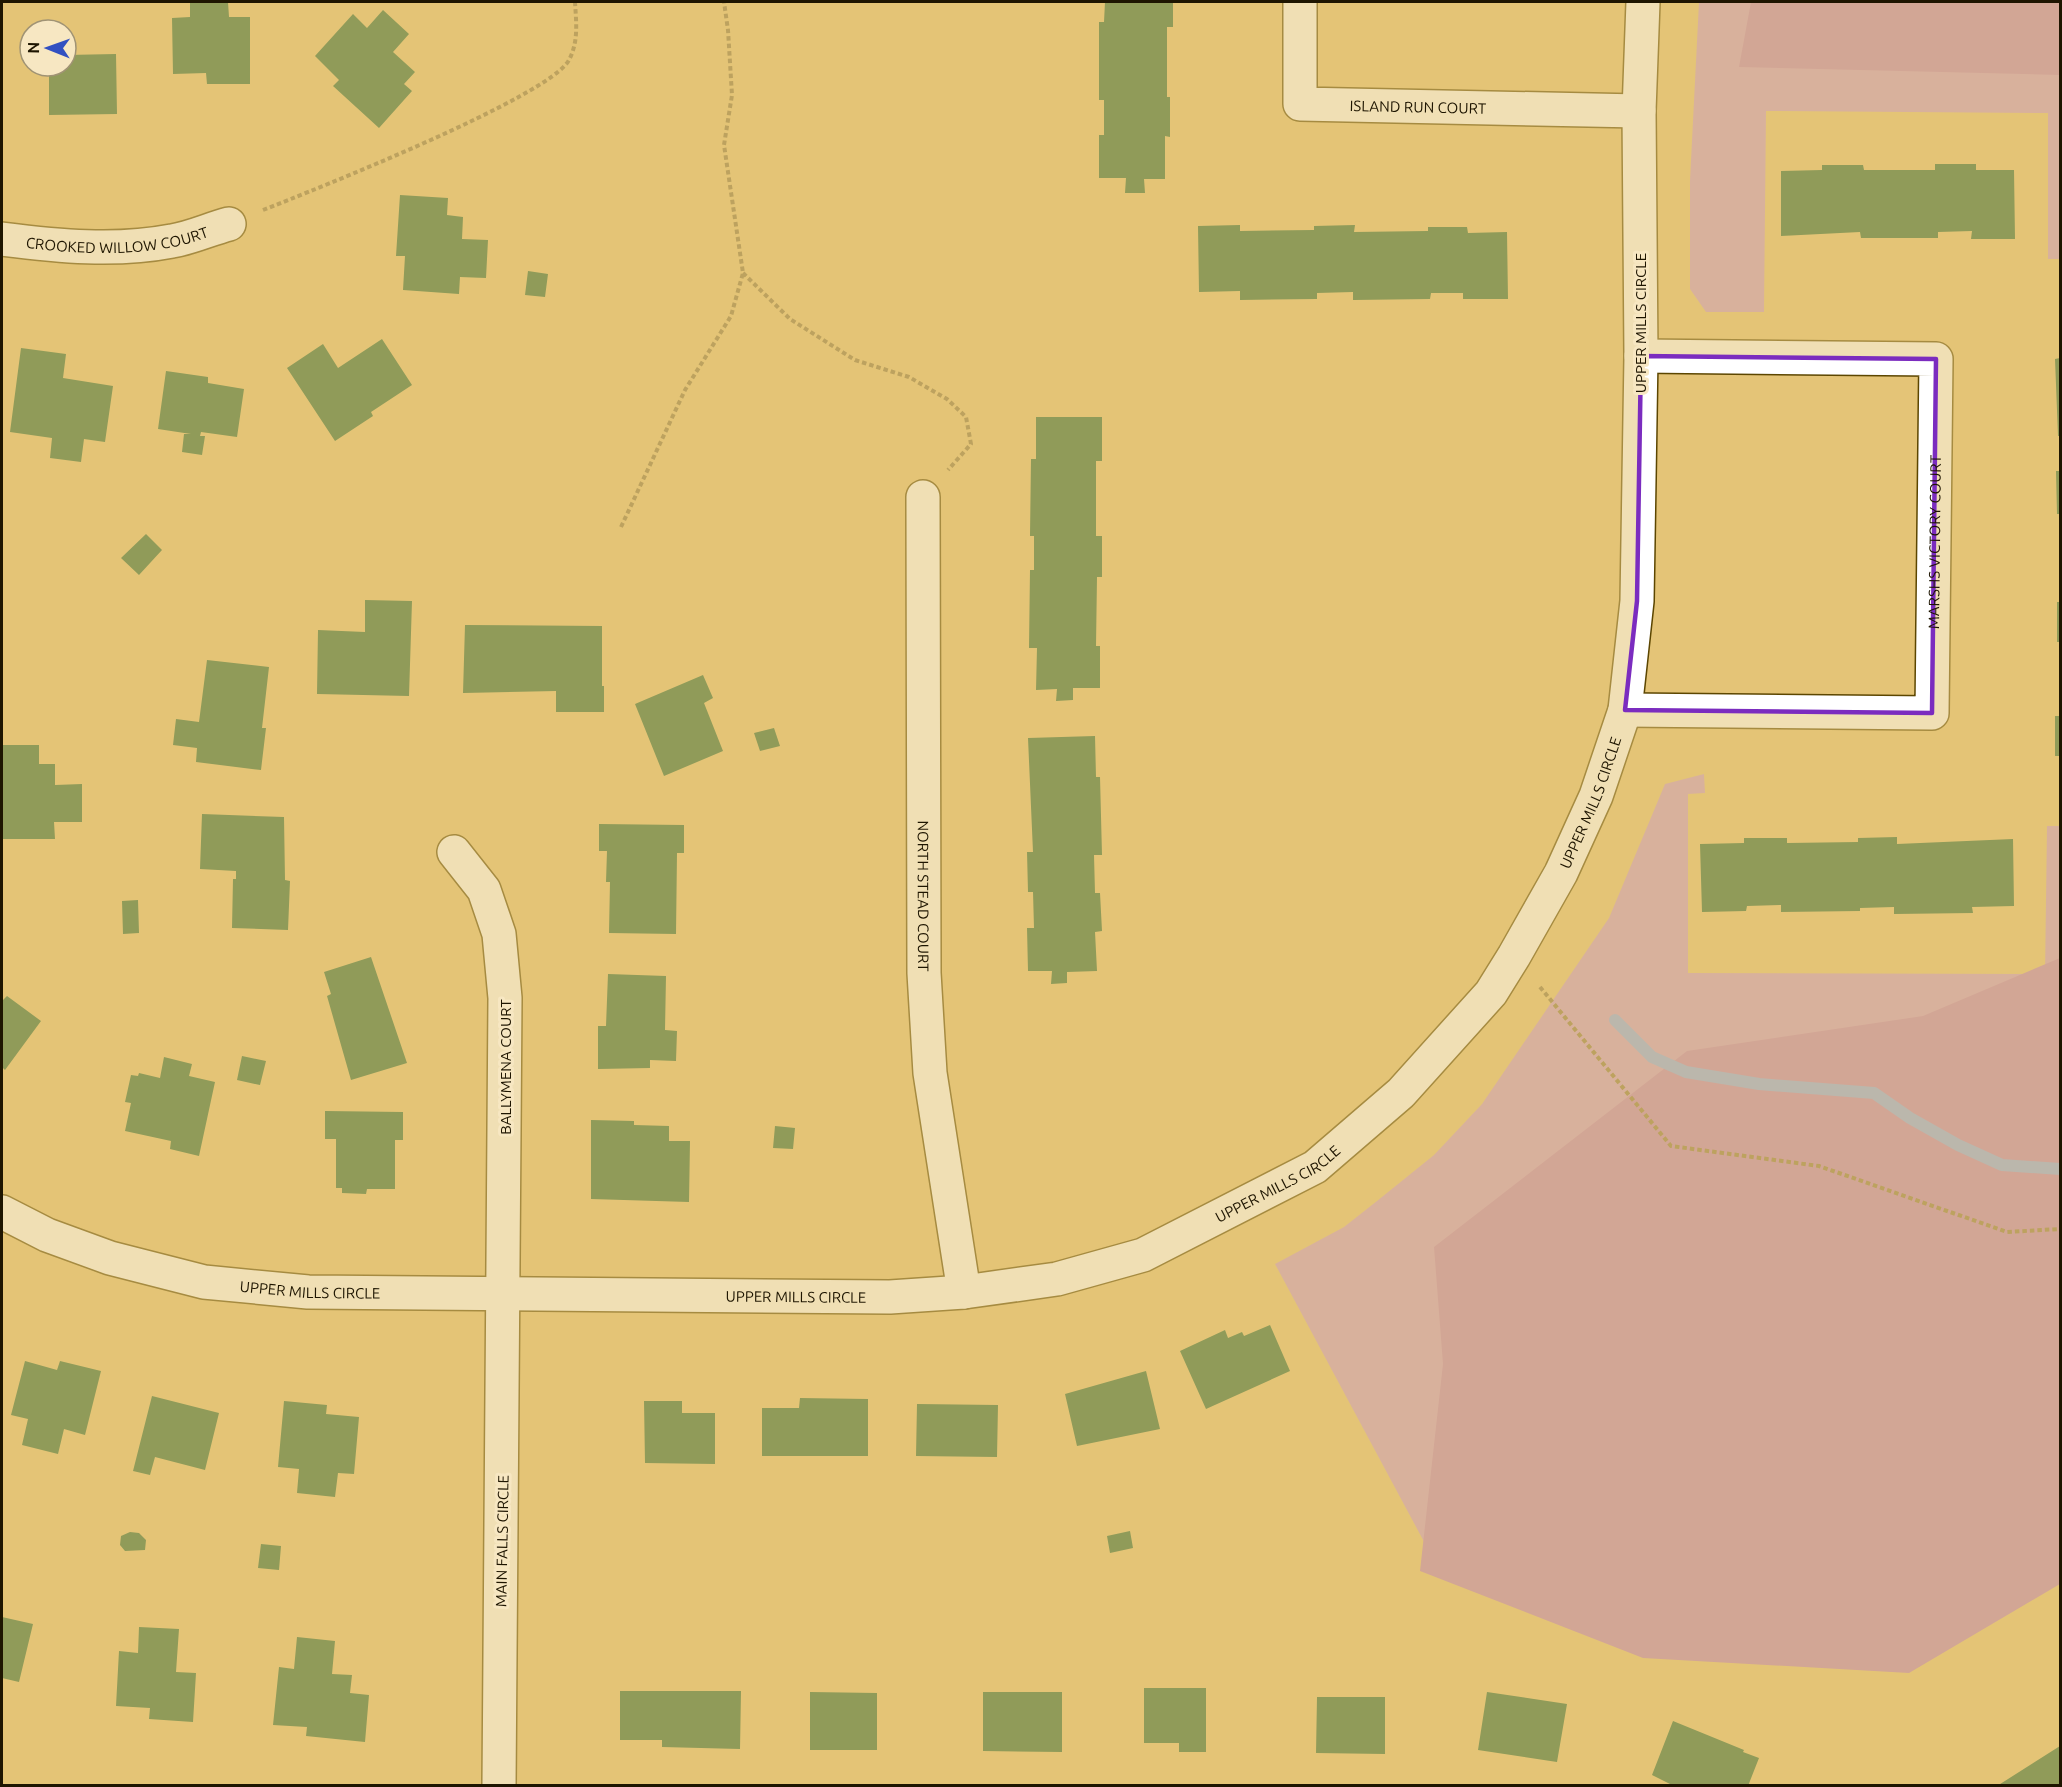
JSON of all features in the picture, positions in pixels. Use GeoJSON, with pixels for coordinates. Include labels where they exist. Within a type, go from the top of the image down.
{"type":"FeatureCollection","features":[{"type":"Feature","properties":{"kind":"street","name":"ISLAND RUN COURT"},"geometry":{"type":"LineString","coordinates":[[1300,2],[1300,104],[1639,111]]}},
{"type":"Feature","properties":{"kind":"street","name":"UPPER MILLS CIRCLE"},"geometry":{"type":"LineString","coordinates":[[2,1212],[46,1235],[110,1258],[204,1281],[308,1292],[504,1296],[890,1297],[964,1292],[1057,1279],[1143,1255],[1315,1167],[1401,1093],[1491,993],[1561,873],[1592,805],[1625,710],[1637,601],[1641,356],[1639,111],[1643,2]]}},
{"type":"Feature","properties":{"kind":"street","name":"CROOKED WILLOW COURT"},"geometry":{"type":"LineString","coordinates":[[2,238],[58,246],[118,247],[172,241],[229,224]]}},
{"type":"Feature","properties":{"kind":"street","name":"MARSHS VICTORY COURT"},"geometry":{"type":"LineString","coordinates":[[1625,710],[1932,713],[1936,359],[1641,356]]}},
{"type":"Feature","properties":{"kind":"street","name":"NORTH STEAD COURT"},"geometry":{"type":"LineString","coordinates":[[923,497],[924,973],[930,1073],[964,1292]]}},
{"type":"Feature","properties":{"kind":"street","name":"BALLYMENA COURT"},"geometry":{"type":"LineString","coordinates":[[454,852],[484,890],[499,934],[505,998],[504,1296]]}},
{"type":"Feature","properties":{"kind":"street","name":"MAIN FALLS CIRCLE"},"geometry":{"type":"LineString","coordinates":[[499,1785],[504,1296]]}},
{"type":"Feature","properties":{"kind":"path"},"geometry":{"type":"LineString","coordinates":[[229,224],[314,190],[508,103],[553,77],[569,61],[577,42],[575,2]]}},
{"type":"Feature","properties":{"kind":"path"},"geometry":{"type":"LineString","coordinates":[[621,527],[685,390],[731,316],[743,273],[724,145],[732,95],[728,30],[723,2]]}},
{"type":"Feature","properties":{"kind":"path"},"geometry":{"type":"LineString","coordinates":[[743,273],[790,319],[855,360],[909,377],[947,399],[966,417],[971,444],[923,497]]}},
{"type":"Feature","properties":{"kind":"path"},"geometry":{"type":"LineString","coordinates":[[1514,956],[1671,1146],[1819,1166],[2007,1232],[2061,1230]]}},
{"type":"Feature","properties":{"kind":"highlighted area"},"geometry":{"type":"Polygon","coordinates":[[[1641,356],[1936,359],[1932,713],[1625,710],[1637,601],[1641,356]]]}},
{"type":"Feature","properties":{"kind":"shaded area"},"geometry":{"type":"Polygon","coordinates":[[[1699,2],[2060,2],[2060,259],[2048,259],[2048,113],[1766,111],[1764,312],[1706,312],[1690,289],[1690,180],[1699,2]]]}},
{"type":"Feature","properties":{"kind":"shaded area"},"geometry":{"type":"Polygon","coordinates":[[[1751,2],[2060,2],[2060,75],[1739,67],[1751,2]]]}},
{"type":"Feature","properties":{"kind":"shaded area"},"geometry":{"type":"Polygon","coordinates":[[[1704,774],[1705,793],[1688,794],[1688,973],[2045,974],[2047,826],[2060,826],[2060,1583],[1444,1579],[1275,1264],[1344,1227],[1434,1155],[1482,1104],[1609,918],[1665,784],[1704,774]]]}},
{"type":"Feature","properties":{"kind":"shaded area"},"geometry":{"type":"Polygon","coordinates":[[[2060,958],[2060,1584],[1909,1673],[1643,1658],[1420,1571],[1443,1364],[1434,1247],[1687,1051],[1923,1016],[2060,958]]]}},
{"type":"Feature","properties":{"kind":"building"},"geometry":{"type":"Polygon","coordinates":[[[190,2],[228,2],[229,17],[250,17],[250,84],[207,84],[206,73],[173,74],[172,18],[190,17],[190,2]]]}},
{"type":"Feature","properties":{"kind":"building"},"geometry":{"type":"Polygon","coordinates":[[[1105,2],[1173,2],[1173,27],[1167,27],[1167,97],[1170,97],[1170,137],[1165,136],[1165,179],[1144,179],[1145,193],[1125,193],[1126,178],[1099,178],[1099,135],[1104,135],[1104,100],[1099,100],[1099,22],[1104,22],[1105,2]]]}},
{"type":"Feature","properties":{"kind":"building"},"geometry":{"type":"Polygon","coordinates":[[[383,10],[409,34],[393,52],[415,72],[404,84],[412,91],[379,128],[333,86],[339,80],[315,56],[353,14],[367,28],[383,10]]]}},
{"type":"Feature","properties":{"kind":"building"},"geometry":{"type":"Polygon","coordinates":[[[116,54],[117,114],[49,115],[49,78],[78,78],[78,55],[116,54]]]}},
{"type":"Feature","properties":{"kind":"building"},"geometry":{"type":"Polygon","coordinates":[[[1935,164],[1976,164],[1976,170],[2014,170],[2015,239],[1971,239],[1972,231],[1938,232],[1938,238],[1861,238],[1860,232],[1781,236],[1781,171],[1822,170],[1822,165],[1863,165],[1864,170],[1935,170],[1935,164]]]}},
{"type":"Feature","properties":{"kind":"building"},"geometry":{"type":"Polygon","coordinates":[[[400,195],[448,198],[447,215],[463,217],[462,239],[488,240],[486,278],[460,277],[459,294],[403,290],[405,256],[396,256],[400,195]]]}},
{"type":"Feature","properties":{"kind":"building"},"geometry":{"type":"Polygon","coordinates":[[[1240,225],[1240,231],[1314,230],[1314,226],[1355,225],[1354,232],[1428,231],[1428,227],[1467,227],[1468,233],[1507,232],[1508,299],[1463,299],[1463,293],[1431,293],[1430,299],[1353,300],[1353,292],[1317,293],[1317,299],[1240,300],[1240,291],[1199,292],[1198,226],[1240,225]]]}},
{"type":"Feature","properties":{"kind":"building"},"geometry":{"type":"Polygon","coordinates":[[[528,271],[548,274],[545,297],[525,295],[528,271]]]}},
{"type":"Feature","properties":{"kind":"building"},"geometry":{"type":"Polygon","coordinates":[[[382,339],[412,385],[371,412],[373,416],[335,441],[287,368],[323,344],[338,368],[382,339]]]}},
{"type":"Feature","properties":{"kind":"building"},"geometry":{"type":"Polygon","coordinates":[[[21,348],[66,354],[63,378],[113,386],[105,442],[84,439],[81,462],[50,458],[52,438],[10,432],[21,348]]]}},
{"type":"Feature","properties":{"kind":"building"},"geometry":{"type":"Polygon","coordinates":[[[2060,358],[2060,436],[2058,436],[2055,359],[2060,358]]]}},
{"type":"Feature","properties":{"kind":"building"},"geometry":{"type":"Polygon","coordinates":[[[166,371],[208,377],[208,383],[244,389],[237,437],[201,432],[200,436],[205,436],[202,455],[182,452],[184,434],[191,434],[158,429],[166,371]]]}},
{"type":"Feature","properties":{"kind":"building"},"geometry":{"type":"Polygon","coordinates":[[[1036,417],[1102,417],[1102,461],[1096,461],[1096,536],[1102,536],[1102,577],[1097,577],[1096,646],[1100,646],[1100,688],[1073,688],[1073,700],[1056,701],[1057,689],[1036,690],[1037,648],[1029,648],[1030,570],[1034,570],[1034,536],[1030,536],[1031,459],[1036,459],[1036,417]]]}},
{"type":"Feature","properties":{"kind":"building"},"geometry":{"type":"Polygon","coordinates":[[[2056,471],[2060,471],[2060,514],[2057,514],[2056,471]]]}},
{"type":"Feature","properties":{"kind":"building"},"geometry":{"type":"Polygon","coordinates":[[[146,534],[162,550],[139,575],[121,558],[146,534]]]}},
{"type":"Feature","properties":{"kind":"building"},"geometry":{"type":"Polygon","coordinates":[[[365,600],[412,601],[409,696],[317,694],[318,630],[365,632],[365,600]]]}},
{"type":"Feature","properties":{"kind":"building"},"geometry":{"type":"Polygon","coordinates":[[[2057,602],[2060,602],[2060,642],[2057,642],[2057,602]]]}},
{"type":"Feature","properties":{"kind":"building"},"geometry":{"type":"Polygon","coordinates":[[[465,625],[602,626],[604,712],[556,712],[556,691],[463,693],[465,625]]]}},
{"type":"Feature","properties":{"kind":"building"},"geometry":{"type":"Polygon","coordinates":[[[207,660],[269,667],[262,728],[266,728],[261,770],[196,762],[197,748],[173,745],[176,719],[199,722],[207,660]]]}},
{"type":"Feature","properties":{"kind":"building"},"geometry":{"type":"Polygon","coordinates":[[[703,675],[713,698],[704,703],[723,751],[664,776],[635,704],[703,675]]]}},
{"type":"Feature","properties":{"kind":"building"},"geometry":{"type":"Polygon","coordinates":[[[2055,716],[2060,716],[2060,756],[2055,756],[2055,716]]]}},
{"type":"Feature","properties":{"kind":"building"},"geometry":{"type":"Polygon","coordinates":[[[774,728],[780,746],[760,751],[754,733],[774,728]]]}},
{"type":"Feature","properties":{"kind":"building"},"geometry":{"type":"Polygon","coordinates":[[[1095,736],[1096,777],[1100,777],[1102,855],[1094,855],[1095,893],[1100,893],[1102,931],[1095,932],[1097,971],[1067,972],[1067,983],[1051,984],[1052,971],[1028,971],[1027,928],[1034,928],[1033,892],[1028,892],[1027,852],[1033,852],[1028,738],[1095,736]]]}},
{"type":"Feature","properties":{"kind":"building"},"geometry":{"type":"Polygon","coordinates":[[[2,745],[39,745],[39,764],[55,764],[55,785],[82,784],[82,822],[54,822],[55,839],[2,839],[2,745]]]}},
{"type":"Feature","properties":{"kind":"building"},"geometry":{"type":"Polygon","coordinates":[[[202,814],[284,817],[285,880],[290,881],[288,930],[232,928],[233,879],[236,879],[236,871],[200,869],[202,814]]]}},
{"type":"Feature","properties":{"kind":"building"},"geometry":{"type":"Polygon","coordinates":[[[599,824],[684,825],[684,853],[677,853],[676,934],[609,933],[610,882],[606,882],[607,851],[599,851],[599,824]]]}},
{"type":"Feature","properties":{"kind":"building"},"geometry":{"type":"Polygon","coordinates":[[[1897,837],[1897,844],[2013,839],[2014,906],[1972,907],[1973,913],[1894,914],[1894,907],[1860,908],[1860,911],[1781,912],[1781,905],[1747,906],[1746,911],[1702,912],[1700,844],[1744,843],[1744,838],[1787,838],[1787,843],[1858,842],[1858,838],[1897,837]]]}},
{"type":"Feature","properties":{"kind":"building"},"geometry":{"type":"Polygon","coordinates":[[[138,900],[139,933],[123,934],[122,901],[138,900]]]}},
{"type":"Feature","properties":{"kind":"building"},"geometry":{"type":"Polygon","coordinates":[[[371,957],[407,1063],[351,1080],[327,996],[331,994],[324,972],[371,957]]]}},
{"type":"Feature","properties":{"kind":"building"},"geometry":{"type":"Polygon","coordinates":[[[608,974],[666,976],[665,1030],[677,1031],[676,1061],[650,1060],[650,1068],[598,1069],[598,1026],[606,1026],[608,974]]]}},
{"type":"Feature","properties":{"kind":"building"},"geometry":{"type":"Polygon","coordinates":[[[7,996],[41,1021],[5,1070],[2,1067],[2,999],[7,996]]]}},
{"type":"Feature","properties":{"kind":"building"},"geometry":{"type":"Polygon","coordinates":[[[242,1056],[266,1061],[260,1085],[237,1080],[242,1056]]]}},
{"type":"Feature","properties":{"kind":"building"},"geometry":{"type":"Polygon","coordinates":[[[164,1057],[192,1064],[189,1076],[215,1082],[199,1156],[170,1149],[171,1141],[125,1131],[131,1103],[125,1102],[131,1075],[138,1076],[139,1073],[160,1078],[164,1057]]]}},
{"type":"Feature","properties":{"kind":"building"},"geometry":{"type":"Polygon","coordinates":[[[325,1111],[403,1112],[403,1140],[395,1140],[395,1189],[367,1189],[366,1194],[342,1193],[342,1188],[336,1188],[336,1139],[325,1139],[325,1111]]]}},
{"type":"Feature","properties":{"kind":"building"},"geometry":{"type":"Polygon","coordinates":[[[591,1120],[634,1121],[634,1125],[669,1126],[669,1141],[690,1141],[689,1202],[591,1199],[591,1120]]]}},
{"type":"Feature","properties":{"kind":"building"},"geometry":{"type":"Polygon","coordinates":[[[775,1126],[795,1128],[793,1149],[773,1148],[775,1126]]]}},
{"type":"Feature","properties":{"kind":"building"},"geometry":{"type":"Polygon","coordinates":[[[1270,1325],[1290,1371],[1206,1409],[1180,1351],[1225,1330],[1228,1338],[1242,1332],[1244,1336],[1270,1325]]]}},
{"type":"Feature","properties":{"kind":"building"},"geometry":{"type":"Polygon","coordinates":[[[25,1361],[57,1370],[60,1361],[101,1371],[85,1435],[64,1429],[58,1454],[22,1445],[28,1419],[11,1415],[25,1361]]]}},
{"type":"Feature","properties":{"kind":"building"},"geometry":{"type":"Polygon","coordinates":[[[1146,1371],[1160,1429],[1077,1446],[1065,1394],[1146,1371]]]}},
{"type":"Feature","properties":{"kind":"building"},"geometry":{"type":"Polygon","coordinates":[[[152,1396],[219,1413],[205,1470],[155,1457],[150,1475],[133,1471],[152,1396]]]}},
{"type":"Feature","properties":{"kind":"building"},"geometry":{"type":"Polygon","coordinates":[[[800,1398],[868,1399],[868,1456],[762,1456],[762,1408],[799,1408],[800,1398]]]}},
{"type":"Feature","properties":{"kind":"building"},"geometry":{"type":"Polygon","coordinates":[[[284,1401],[327,1405],[326,1414],[359,1417],[354,1474],[338,1473],[335,1497],[297,1493],[299,1469],[278,1467],[284,1401]]]}},
{"type":"Feature","properties":{"kind":"building"},"geometry":{"type":"Polygon","coordinates":[[[644,1401],[682,1401],[682,1413],[715,1413],[715,1464],[645,1463],[644,1401]]]}},
{"type":"Feature","properties":{"kind":"building"},"geometry":{"type":"Polygon","coordinates":[[[917,1404],[998,1405],[997,1457],[916,1456],[917,1404]]]}},
{"type":"Feature","properties":{"kind":"building"},"geometry":{"type":"Polygon","coordinates":[[[1130,1531],[1133,1548],[1110,1553],[1107,1536],[1130,1531]]]}},
{"type":"Feature","properties":{"kind":"building"},"geometry":{"type":"Polygon","coordinates":[[[130,1532],[139,1533],[146,1540],[145,1550],[125,1551],[120,1545],[121,1536],[130,1532]]]}},
{"type":"Feature","properties":{"kind":"building"},"geometry":{"type":"Polygon","coordinates":[[[261,1544],[281,1546],[279,1570],[258,1568],[261,1544]]]}},
{"type":"Feature","properties":{"kind":"building"},"geometry":{"type":"Polygon","coordinates":[[[2,1617],[33,1624],[19,1682],[2,1678],[2,1617]]]}},
{"type":"Feature","properties":{"kind":"building"},"geometry":{"type":"Polygon","coordinates":[[[139,1627],[179,1629],[176,1672],[196,1673],[193,1722],[149,1719],[150,1708],[116,1706],[119,1651],[138,1653],[139,1627]]]}},
{"type":"Feature","properties":{"kind":"building"},"geometry":{"type":"Polygon","coordinates":[[[297,1637],[335,1641],[332,1674],[352,1675],[350,1693],[369,1695],[365,1742],[306,1736],[307,1727],[273,1725],[279,1667],[294,1669],[297,1637]]]}},
{"type":"Feature","properties":{"kind":"building"},"geometry":{"type":"Polygon","coordinates":[[[1144,1688],[1206,1688],[1206,1752],[1179,1752],[1179,1743],[1144,1743],[1144,1688]]]}},
{"type":"Feature","properties":{"kind":"building"},"geometry":{"type":"Polygon","coordinates":[[[620,1691],[741,1691],[740,1749],[662,1747],[662,1740],[620,1740],[620,1691]]]}},
{"type":"Feature","properties":{"kind":"building"},"geometry":{"type":"Polygon","coordinates":[[[810,1692],[877,1693],[877,1750],[810,1750],[810,1692]]]}},
{"type":"Feature","properties":{"kind":"building"},"geometry":{"type":"Polygon","coordinates":[[[983,1692],[1062,1692],[1062,1752],[983,1751],[983,1692]]]}},
{"type":"Feature","properties":{"kind":"building"},"geometry":{"type":"Polygon","coordinates":[[[1487,1692],[1567,1704],[1557,1762],[1478,1750],[1487,1692]]]}},
{"type":"Feature","properties":{"kind":"building"},"geometry":{"type":"Polygon","coordinates":[[[1317,1697],[1385,1697],[1385,1754],[1316,1753],[1317,1697]]]}},
{"type":"Feature","properties":{"kind":"building"},"geometry":{"type":"Polygon","coordinates":[[[1673,1721],[1759,1758],[1748,1786],[1674,1786],[1652,1775],[1673,1721]]]}},
{"type":"Feature","properties":{"kind":"building"},"geometry":{"type":"Polygon","coordinates":[[[2060,1746],[2060,1786],[1997,1786],[2060,1746]]]}},
{"type":"Feature","properties":{"kind":"waterway"},"geometry":{"type":"LineString","coordinates":[[1615,1020],[1652,1057],[1686,1072],[1759,1084],[1874,1093],[1910,1118],[1958,1145],[2002,1165],[2060,1169]]}}]}
